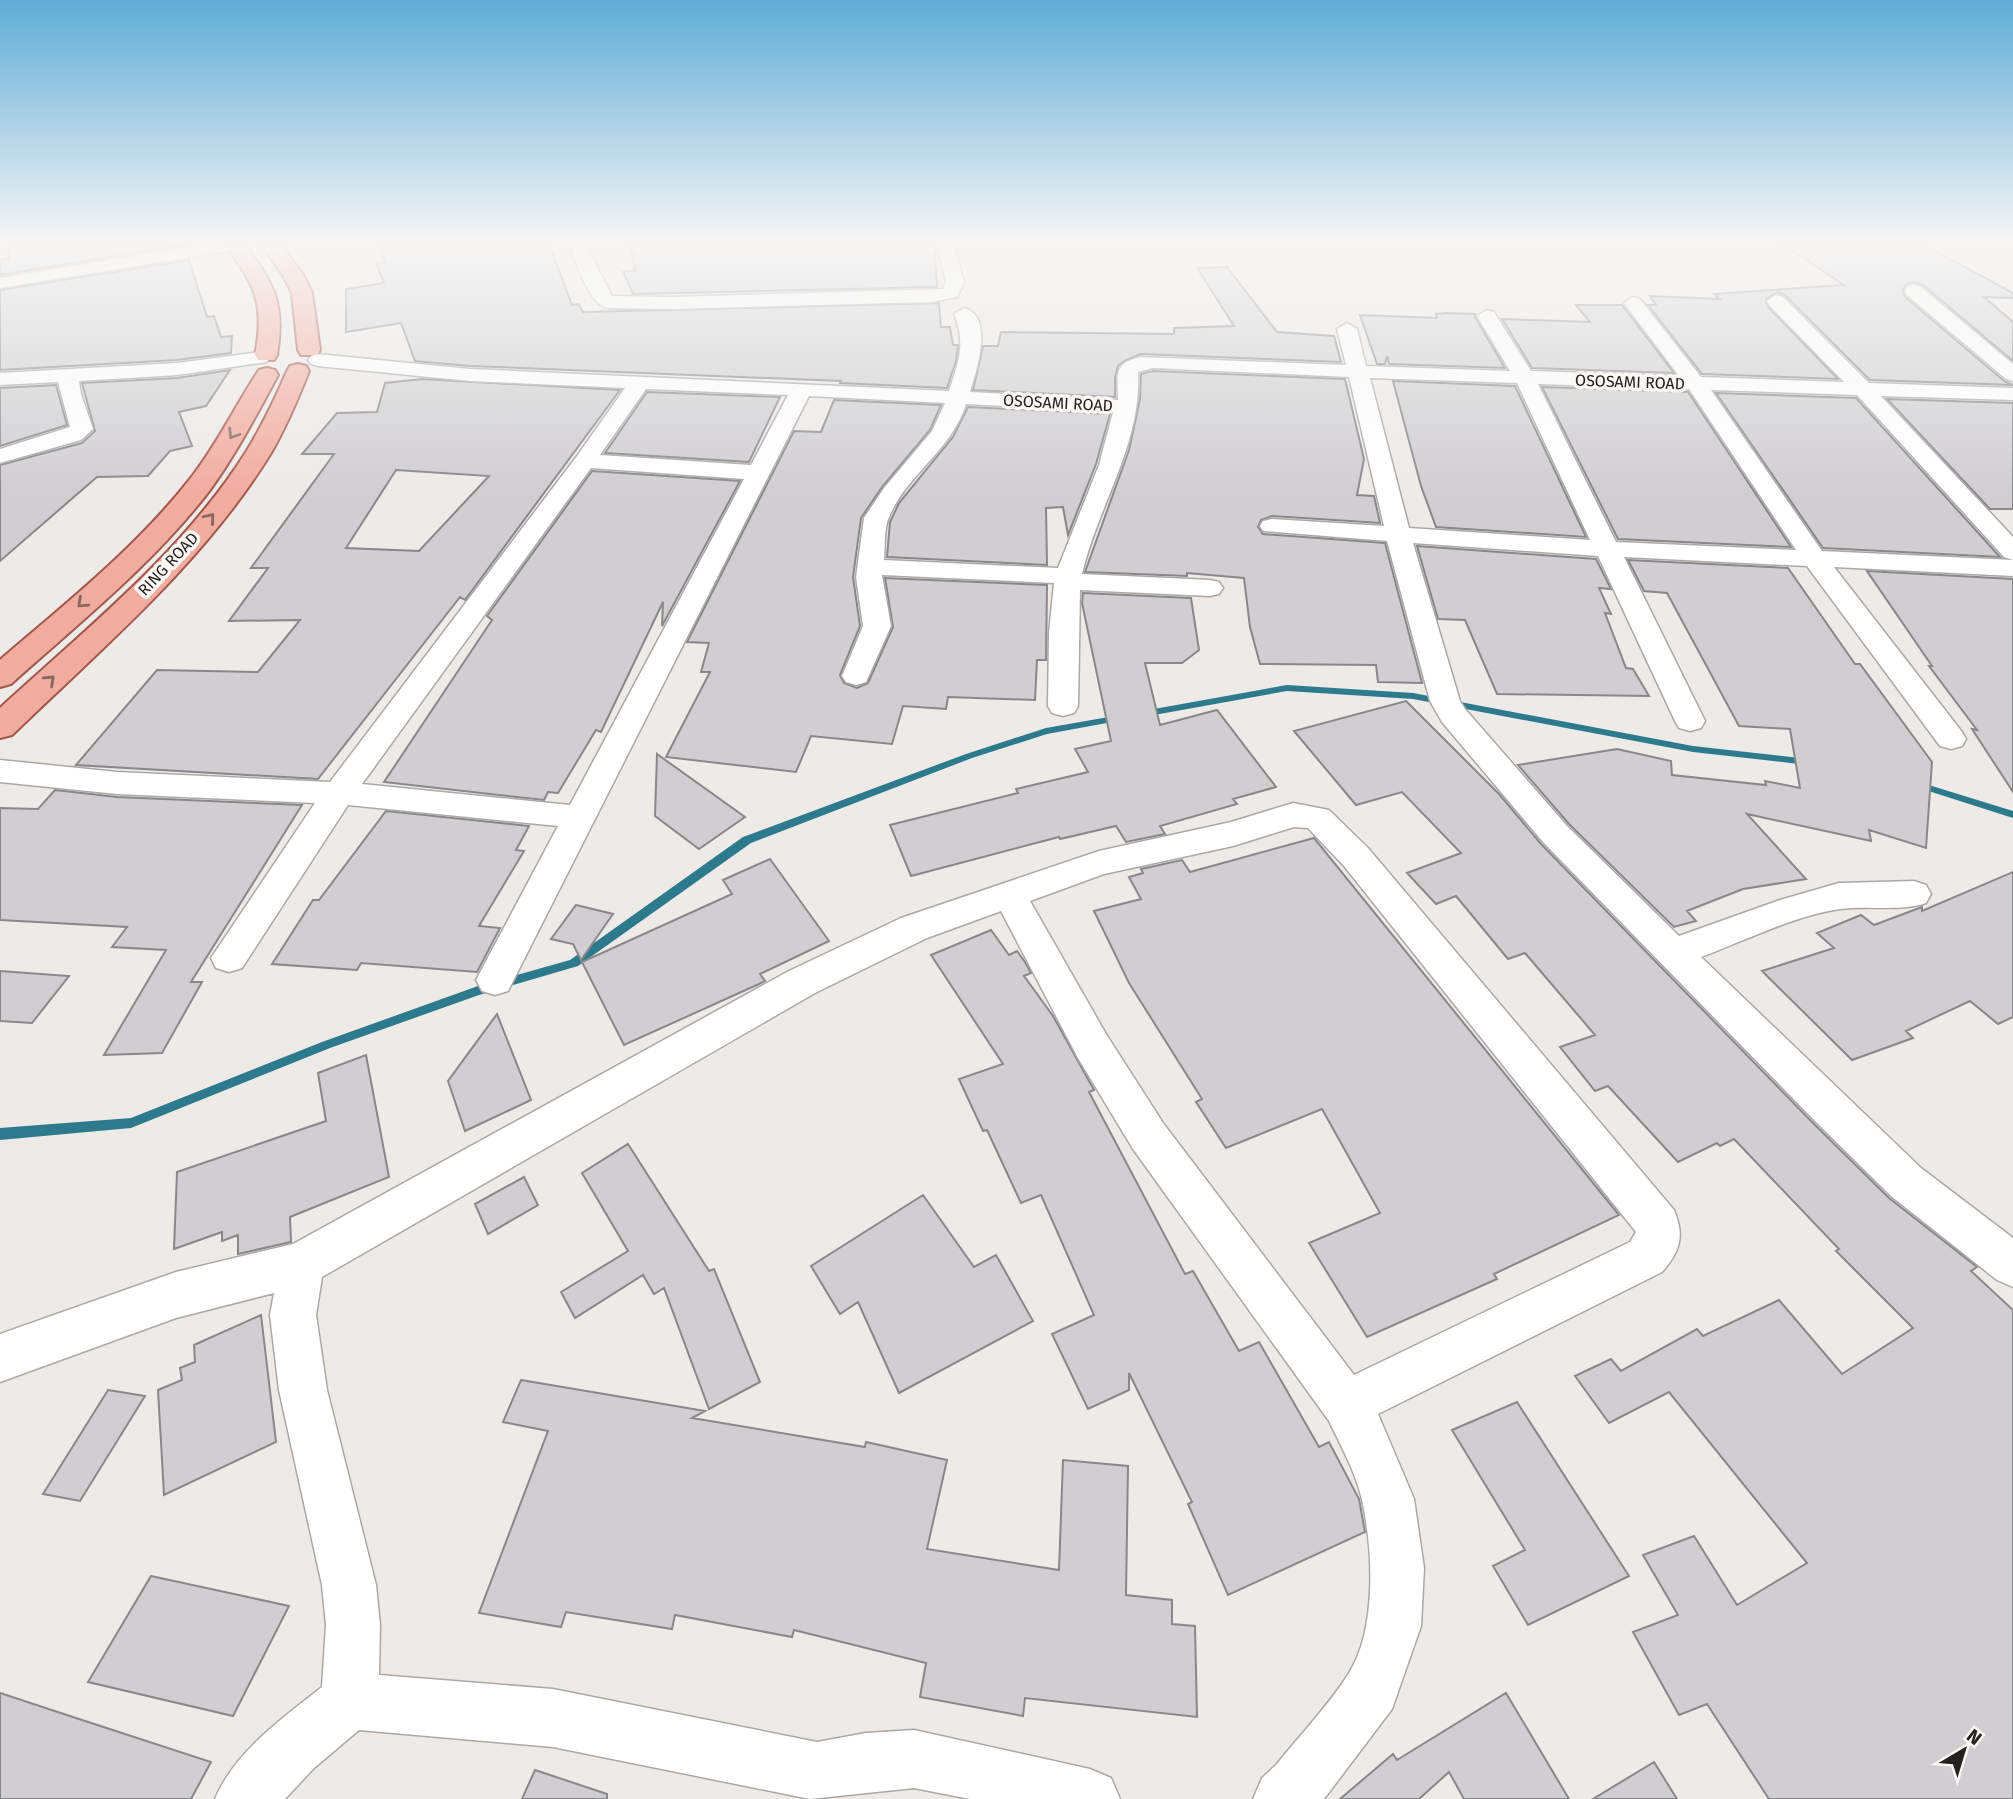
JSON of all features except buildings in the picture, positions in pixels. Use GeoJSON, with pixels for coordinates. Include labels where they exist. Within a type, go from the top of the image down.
{"type":"FeatureCollection","features":[{"type":"Feature","properties":{"kind":"main road","name":"RING ROAD"},"geometry":{"type":"LineString","coordinates":[[0,677],[98,589],[190,497],[215,463],[262,364],[272,332],[272,325]]}},
{"type":"Feature","properties":{"kind":"main road"},"geometry":{"type":"LineString","coordinates":[[305,325],[309,362]]}},
{"type":"Feature","properties":{"kind":"main road"},"geometry":{"type":"LineString","coordinates":[[262,364],[288,349],[309,362]]}},
{"type":"Feature","properties":{"kind":"main road","name":"RING ROAD"},"geometry":{"type":"LineString","coordinates":[[0,727],[143,592],[196,535],[254,459],[309,362]]}},
{"type":"Feature","properties":{"kind":"street"},"geometry":{"type":"LineString","coordinates":[[856,676],[877,626],[869,577],[876,518],[892,493],[942,434],[959,397],[972,352],[968,325]]}},
{"type":"Feature","properties":{"kind":"street"},"geometry":{"type":"LineString","coordinates":[[1492,325],[1525,378],[1690,721]]}},
{"type":"Feature","properties":{"kind":"street"},"geometry":{"type":"LineString","coordinates":[[1650,325],[1696,384],[1813,557],[1951,739]]}},
{"type":"Feature","properties":{"kind":"street"},"geometry":{"type":"LineString","coordinates":[[1800,325],[1864,390],[2013,552]]}},
{"type":"Feature","properties":{"kind":"street"},"geometry":{"type":"LineString","coordinates":[[1954,325],[2013,375]]}},
{"type":"Feature","properties":{"kind":"street"},"geometry":{"type":"LineString","coordinates":[[1346,329],[1376,436],[1398,534],[1445,701],[1453,715],[1555,834],[1672,953],[1906,1182],[2013,1265]]}},
{"type":"Feature","properties":{"kind":"street","name":"OSOSAMI ROAD"},"geometry":{"type":"LineString","coordinates":[[309,362],[470,375],[1125,406],[1129,400],[1128,369],[1140,363],[2013,394]]}},
{"type":"Feature","properties":{"kind":"street"},"geometry":{"type":"LineString","coordinates":[[0,379],[262,364]]}},
{"type":"Feature","properties":{"kind":"street"},"geometry":{"type":"LineString","coordinates":[[0,456],[74,435],[82,429],[70,394],[68,375]]}},
{"type":"Feature","properties":{"kind":"street"},"geometry":{"type":"LineString","coordinates":[[229,958],[339,793],[585,461],[639,383]]}},
{"type":"Feature","properties":{"kind":"street"},"geometry":{"type":"LineString","coordinates":[[495,980],[802,389]]}},
{"type":"Feature","properties":{"kind":"street"},"geometry":{"type":"LineString","coordinates":[[1063,706],[1068,579],[1098,489],[1117,445],[1125,406]]}},
{"type":"Feature","properties":{"kind":"street"},"geometry":{"type":"LineString","coordinates":[[585,461],[760,473]]}},
{"type":"Feature","properties":{"kind":"street"},"geometry":{"type":"LineString","coordinates":[[1272,526],[1609,549],[2013,568]]}},
{"type":"Feature","properties":{"kind":"street"},"geometry":{"type":"LineString","coordinates":[[870,567],[1210,588]]}},
{"type":"Feature","properties":{"kind":"street"},"geometry":{"type":"LineString","coordinates":[[0,771],[117,783],[339,793],[579,817]]}},
{"type":"Feature","properties":{"kind":"street"},"geometry":{"type":"LineString","coordinates":[[0,1358],[176,1295],[301,1264],[802,982],[914,928],[1099,863],[1233,834],[1293,815],[1317,818],[1365,867],[1658,1225],[1658,1244],[1646,1257],[1346,1404]]}},
{"type":"Feature","properties":{"kind":"street"},"geometry":{"type":"LineString","coordinates":[[1672,953],[1792,908],[1839,896],[1914,894]]}},
{"type":"Feature","properties":{"kind":"street"},"geometry":{"type":"LineString","coordinates":[[1010,896],[1091,1046],[1148,1136],[1346,1404],[1367,1445],[1388,1499],[1397,1568],[1394,1626],[1371,1689],[1297,1786],[1283,1799]]}},
{"type":"Feature","properties":{"kind":"street"},"geometry":{"type":"LineString","coordinates":[[301,1264],[293,1315],[303,1390],[349,1586],[353,1625],[350,1701]]}},
{"type":"Feature","properties":{"kind":"street"},"geometry":{"type":"LineString","coordinates":[[245,1799],[293,1747],[350,1701],[553,1718],[813,1785],[866,1762],[914,1759],[1090,1799]]}},
{"type":"Feature","properties":{"kind":"waterway"},"geometry":{"type":"LineString","coordinates":[[1143,714],[1287,688],[1413,696],[1693,749],[1808,762]]}},
{"type":"Feature","properties":{"kind":"waterway"},"geometry":{"type":"LineString","coordinates":[[0,1134],[131,1123],[326,1045],[478,991],[574,963],[747,840],[969,756],[1046,731],[1120,718]]}},
{"type":"Feature","properties":{"kind":"waterway"},"geometry":{"type":"LineString","coordinates":[[1919,785],[2013,815]]}}]}
